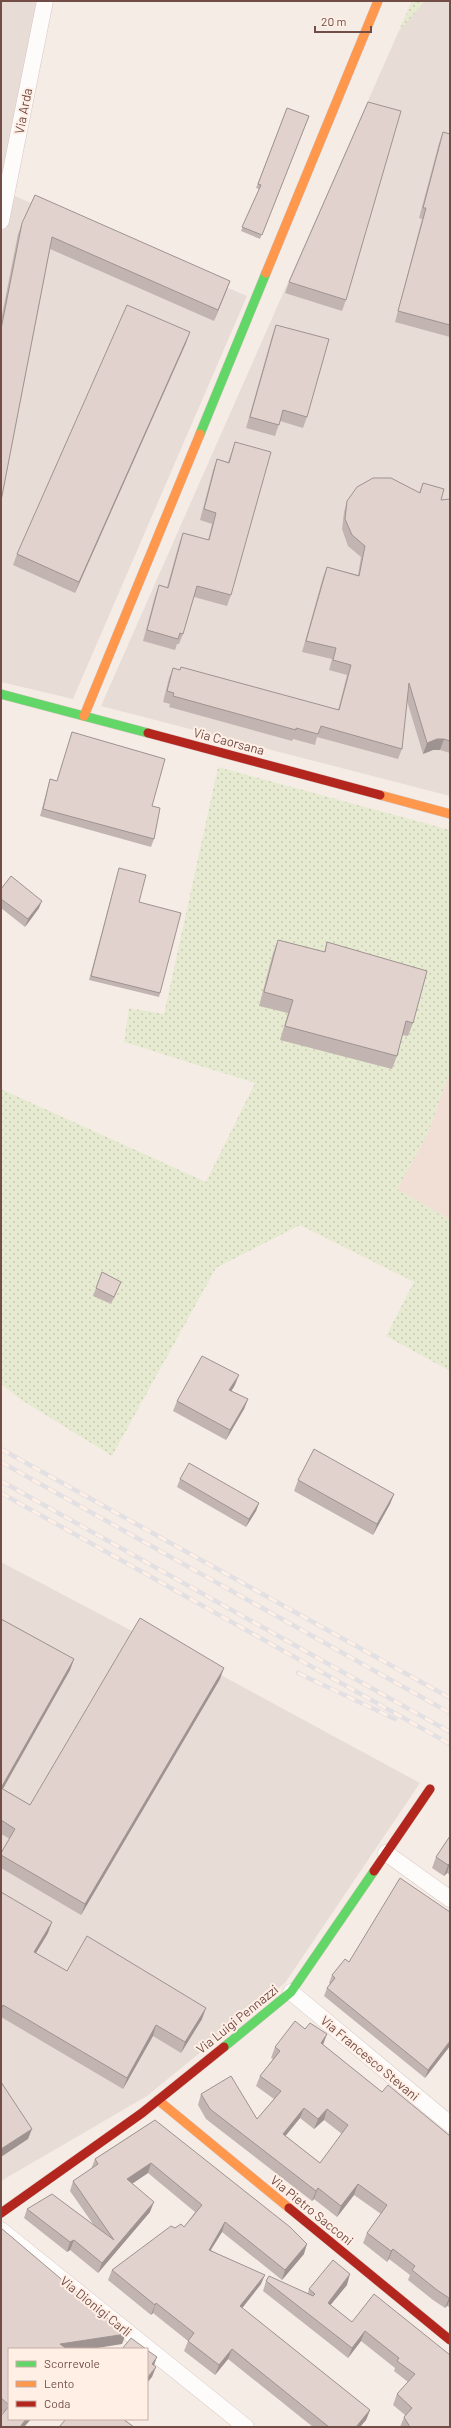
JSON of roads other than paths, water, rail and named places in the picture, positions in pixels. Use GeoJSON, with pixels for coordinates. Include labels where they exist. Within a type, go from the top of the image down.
{"type":"FeatureCollection","features":[{"type":"Feature","properties":{"kind":"street","name":"Via Arda"},"geometry":{"type":"LineString","coordinates":[[1,221],[45,1]]}},
{"type":"Feature","properties":{"kind":"street"},"geometry":{"type":"LineString","coordinates":[[84,716],[378,1]]}},
{"type":"Feature","properties":{"kind":"street","name":"Via Caorsana"},"geometry":{"type":"LineString","coordinates":[[1,694],[450,814]]}},
{"type":"Feature","properties":{"kind":"street","name":"Via Luigi Pennazzi"},"geometry":{"type":"LineString","coordinates":[[1,2213],[158,2100],[291,1992],[430,1789]]}},
{"type":"Feature","properties":{"kind":"street"},"geometry":{"type":"LineString","coordinates":[[386,1853],[450,1899]]}},
{"type":"Feature","properties":{"kind":"street","name":"Via Francesco Stevani"},"geometry":{"type":"LineString","coordinates":[[291,1992],[450,2124]]}},
{"type":"Feature","properties":{"kind":"street","name":"Via Pietro Sacconi"},"geometry":{"type":"LineString","coordinates":[[158,2100],[450,2340]]}},
{"type":"Feature","properties":{"kind":"street","name":"Via Dionigi Carli"},"geometry":{"type":"LineString","coordinates":[[1,2230],[148,2348]]}},
{"type":"Feature","properties":{"kind":"street","name":"Via Dionigi Carli"},"geometry":{"type":"LineString","coordinates":[[148,2348],[246,2427]]}},
{"type":"Feature","properties":{"kind":"railway"},"geometry":{"type":"LineString","coordinates":[[1,1449],[450,1698]]}},
{"type":"Feature","properties":{"kind":"railway"},"geometry":{"type":"LineString","coordinates":[[1,1462],[450,1713]]}},
{"type":"Feature","properties":{"kind":"railway"},"geometry":{"type":"LineString","coordinates":[[1,1481],[450,1732]]}},
{"type":"Feature","properties":{"kind":"railway"},"geometry":{"type":"LineString","coordinates":[[1,1493],[450,1744]]}},
{"type":"Feature","properties":{"kind":"railway"},"geometry":{"type":"LineString","coordinates":[[298,1673],[395,1719]]}}]}
